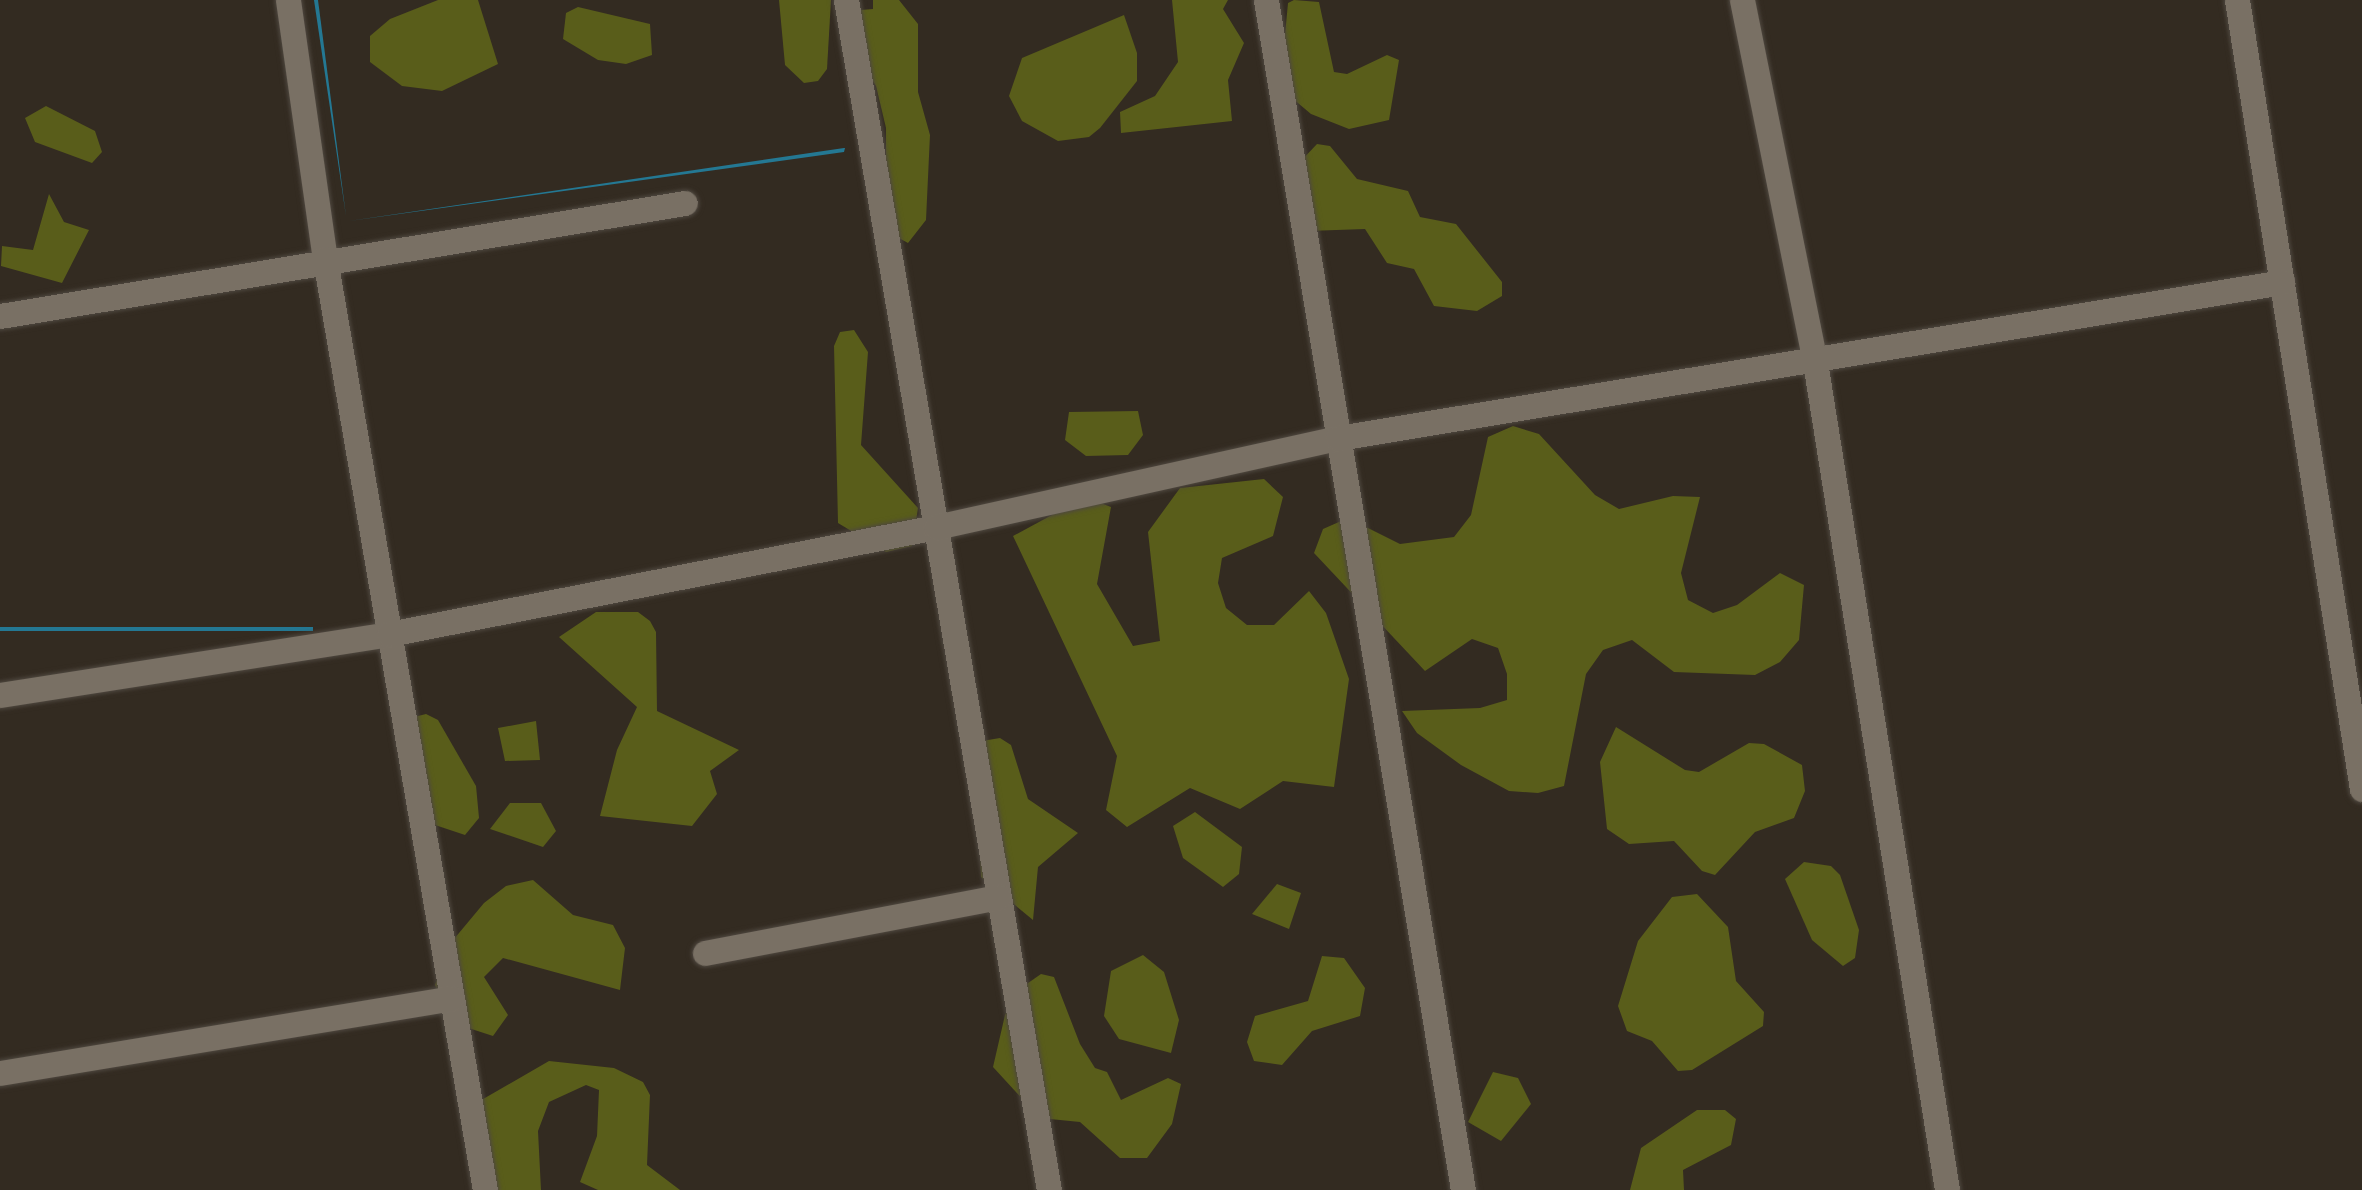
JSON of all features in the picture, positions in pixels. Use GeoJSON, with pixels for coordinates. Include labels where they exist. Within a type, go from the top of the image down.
{"type":"FeatureCollection","features":[{"type":"Feature","properties":{"kind":"street"},"geometry":{"type":"LineString","coordinates":[[288,0],[325,259],[485,1190]]}},
{"type":"Feature","properties":{"kind":"street"},"geometry":{"type":"LineString","coordinates":[[846,0],[1049,1190]]}},
{"type":"Feature","properties":{"kind":"street"},"geometry":{"type":"LineString","coordinates":[[1266,0],[1463,1190]]}},
{"type":"Feature","properties":{"kind":"street"},"geometry":{"type":"LineString","coordinates":[[1742,0],[1815,362],[1947,1190]]}},
{"type":"Feature","properties":{"kind":"street"},"geometry":{"type":"LineString","coordinates":[[2237,0],[2362,788]]}},
{"type":"Feature","properties":{"kind":"street"},"geometry":{"type":"LineString","coordinates":[[0,316],[325,259],[685,203]]}},
{"type":"Feature","properties":{"kind":"street"},"geometry":{"type":"LineString","coordinates":[[0,695],[389,634],[936,527],[1338,438],[2282,282]]}},
{"type":"Feature","properties":{"kind":"street"},"geometry":{"type":"LineString","coordinates":[[705,953],[999,897]]}},
{"type":"Feature","properties":{"kind":"street"},"geometry":{"type":"LineString","coordinates":[[0,1073],[452,998]]}},
{"type":"Feature","properties":{"kind":"green space"},"geometry":{"type":"Polygon","coordinates":[[[438,0],[478,0],[498,64],[442,91],[402,86],[370,62],[370,36],[390,19],[438,0]]]}},
{"type":"Feature","properties":{"kind":"green space"},"geometry":{"type":"Polygon","coordinates":[[[779,0],[831,0],[827,69],[818,81],[804,83],[785,65],[779,0]]]}},
{"type":"Feature","properties":{"kind":"green space"},"geometry":{"type":"Polygon","coordinates":[[[873,0],[899,0],[918,24],[918,92],[930,135],[926,220],[908,243],[895,236],[886,216],[886,128],[876,86],[842,32],[848,11],[873,9],[873,0]]]}},
{"type":"Feature","properties":{"kind":"green space"},"geometry":{"type":"Polygon","coordinates":[[[1172,0],[1228,0],[1223,9],[1244,43],[1228,80],[1232,121],[1121,133],[1120,112],[1155,96],[1178,62],[1172,0]]]}},
{"type":"Feature","properties":{"kind":"green space"},"geometry":{"type":"Polygon","coordinates":[[[1319,2],[1334,72],[1347,74],[1387,55],[1399,60],[1389,120],[1349,129],[1311,114],[1280,88],[1288,3],[1319,2]]]}},
{"type":"Feature","properties":{"kind":"green space"},"geometry":{"type":"Polygon","coordinates":[[[578,7],[650,24],[652,55],[626,64],[598,60],[563,39],[566,13],[578,7]]]}},
{"type":"Feature","properties":{"kind":"green space"},"geometry":{"type":"Polygon","coordinates":[[[1124,15],[1137,53],[1137,81],[1100,128],[1089,137],[1058,141],[1022,121],[1009,96],[1022,58],[1124,15]]]}},
{"type":"Feature","properties":{"kind":"green space"},"geometry":{"type":"Polygon","coordinates":[[[46,106],[95,131],[102,152],[92,163],[35,142],[25,118],[46,106]]]}},
{"type":"Feature","properties":{"kind":"green space"},"geometry":{"type":"Polygon","coordinates":[[[1317,144],[1330,146],[1357,179],[1408,191],[1420,217],[1456,224],[1502,282],[1502,296],[1477,311],[1434,306],[1414,269],[1387,263],[1365,229],[1308,231],[1298,164],[1317,144]]]}},
{"type":"Feature","properties":{"kind":"green space"},"geometry":{"type":"Polygon","coordinates":[[[49,194],[64,222],[89,230],[62,283],[1,266],[2,246],[33,250],[49,194]]]}},
{"type":"Feature","properties":{"kind":"green space"},"geometry":{"type":"Polygon","coordinates":[[[854,330],[868,352],[861,445],[918,508],[912,546],[886,552],[838,523],[834,346],[840,332],[854,330]]]}},
{"type":"Feature","properties":{"kind":"green space"},"geometry":{"type":"Polygon","coordinates":[[[1138,411],[1143,435],[1128,455],[1086,456],[1065,440],[1069,412],[1138,411]]]}},
{"type":"Feature","properties":{"kind":"green space"},"geometry":{"type":"Polygon","coordinates":[[[1513,426],[1539,434],[1595,495],[1619,509],[1673,496],[1700,497],[1681,573],[1688,600],[1713,613],[1737,605],[1780,573],[1804,585],[1799,640],[1780,662],[1755,675],[1674,672],[1632,640],[1603,650],[1586,674],[1564,786],[1538,793],[1509,791],[1461,765],[1417,733],[1402,711],[1480,708],[1507,700],[1507,674],[1498,648],[1472,639],[1425,671],[1314,553],[1323,529],[1348,518],[1400,544],[1454,537],[1471,515],[1488,437],[1513,426]]]}},
{"type":"Feature","properties":{"kind":"green space"},"geometry":{"type":"Polygon","coordinates":[[[1264,479],[1283,497],[1273,536],[1222,558],[1218,583],[1226,608],[1247,625],[1274,625],[1309,591],[1326,613],[1349,679],[1334,787],[1283,781],[1240,809],[1190,788],[1127,827],[1106,810],[1117,756],[1013,536],[1085,497],[1111,507],[1097,584],[1133,646],[1160,641],[1148,532],[1180,488],[1264,479]]]}},
{"type":"Feature","properties":{"kind":"green space"},"geometry":{"type":"Polygon","coordinates":[[[596,612],[638,612],[650,621],[656,632],[657,711],[739,750],[710,771],[717,794],[692,826],[600,816],[617,750],[637,707],[559,637],[596,612]]]}},
{"type":"Feature","properties":{"kind":"green space"},"geometry":{"type":"Polygon","coordinates":[[[426,714],[438,720],[476,786],[479,818],[465,835],[420,820],[414,717],[426,714]]]}},
{"type":"Feature","properties":{"kind":"green space"},"geometry":{"type":"Polygon","coordinates":[[[536,721],[540,760],[505,761],[498,728],[536,721]]]}},
{"type":"Feature","properties":{"kind":"green space"},"geometry":{"type":"Polygon","coordinates":[[[1616,727],[1685,770],[1699,772],[1749,743],[1764,744],[1802,765],[1805,791],[1794,818],[1755,832],[1715,875],[1702,871],[1674,841],[1629,844],[1607,829],[1600,762],[1616,727]]]}},
{"type":"Feature","properties":{"kind":"green space"},"geometry":{"type":"Polygon","coordinates":[[[1000,738],[1011,745],[1028,799],[1078,833],[1038,867],[1033,920],[981,877],[976,742],[1000,738]]]}},
{"type":"Feature","properties":{"kind":"green space"},"geometry":{"type":"Polygon","coordinates":[[[510,803],[541,803],[556,831],[543,847],[490,829],[510,803]]]}},
{"type":"Feature","properties":{"kind":"green space"},"geometry":{"type":"Polygon","coordinates":[[[1195,812],[1242,847],[1239,874],[1223,887],[1183,858],[1173,826],[1195,812]]]}},
{"type":"Feature","properties":{"kind":"green space"},"geometry":{"type":"Polygon","coordinates":[[[1804,862],[1831,866],[1840,875],[1859,930],[1855,958],[1843,966],[1812,940],[1785,879],[1804,862]]]}},
{"type":"Feature","properties":{"kind":"green space"},"geometry":{"type":"Polygon","coordinates":[[[533,880],[573,915],[613,925],[625,948],[620,990],[503,958],[484,977],[508,1015],[493,1036],[453,1023],[435,985],[449,945],[484,903],[506,886],[533,880]]]}},
{"type":"Feature","properties":{"kind":"green space"},"geometry":{"type":"Polygon","coordinates":[[[1277,884],[1301,893],[1289,929],[1252,914],[1277,884]]]}},
{"type":"Feature","properties":{"kind":"green space"},"geometry":{"type":"Polygon","coordinates":[[[1697,894],[1728,927],[1736,981],[1764,1012],[1763,1026],[1692,1070],[1678,1071],[1652,1041],[1627,1031],[1618,1006],[1638,941],[1672,897],[1697,894]]]}},
{"type":"Feature","properties":{"kind":"green space"},"geometry":{"type":"Polygon","coordinates":[[[1143,955],[1164,972],[1179,1020],[1171,1053],[1119,1039],[1104,1016],[1111,971],[1143,955]]]}},
{"type":"Feature","properties":{"kind":"green space"},"geometry":{"type":"Polygon","coordinates":[[[1322,956],[1344,958],[1365,988],[1360,1016],[1312,1031],[1282,1065],[1254,1061],[1247,1042],[1255,1016],[1308,1001],[1322,956]]]}},
{"type":"Feature","properties":{"kind":"green space"},"geometry":{"type":"Polygon","coordinates":[[[1041,974],[1054,977],[1080,1044],[1095,1068],[1107,1072],[1121,1100],[1168,1078],[1181,1084],[1172,1124],[1147,1158],[1120,1158],[1080,1122],[1040,1118],[993,1067],[1005,1015],[1018,990],[1041,974]]]}},
{"type":"Feature","properties":{"kind":"green space"},"geometry":{"type":"Polygon","coordinates":[[[549,1061],[614,1068],[643,1082],[650,1095],[647,1165],[680,1190],[598,1190],[580,1182],[597,1136],[599,1090],[586,1085],[549,1102],[538,1131],[541,1190],[486,1190],[471,1106],[549,1061]]]}},
{"type":"Feature","properties":{"kind":"green space"},"geometry":{"type":"Polygon","coordinates":[[[1493,1072],[1518,1078],[1531,1104],[1501,1141],[1468,1122],[1493,1072]]]}},
{"type":"Feature","properties":{"kind":"green space"},"geometry":{"type":"Polygon","coordinates":[[[1697,1110],[1725,1110],[1736,1119],[1731,1145],[1683,1170],[1684,1190],[1630,1190],[1641,1148],[1697,1110]]]}},
{"type":"Feature","properties":{"kind":"water"},"geometry":{"type":"Polygon","coordinates":[[[314,0],[318,0],[346,216],[314,0]]]}},
{"type":"Feature","properties":{"kind":"water"},"geometry":{"type":"Polygon","coordinates":[[[844,148],[844,152],[349,221],[844,148]]]}},
{"type":"Feature","properties":{"kind":"water"},"geometry":{"type":"Polygon","coordinates":[[[0,627],[313,627],[313,631],[0,631],[0,627]]]}}]}
